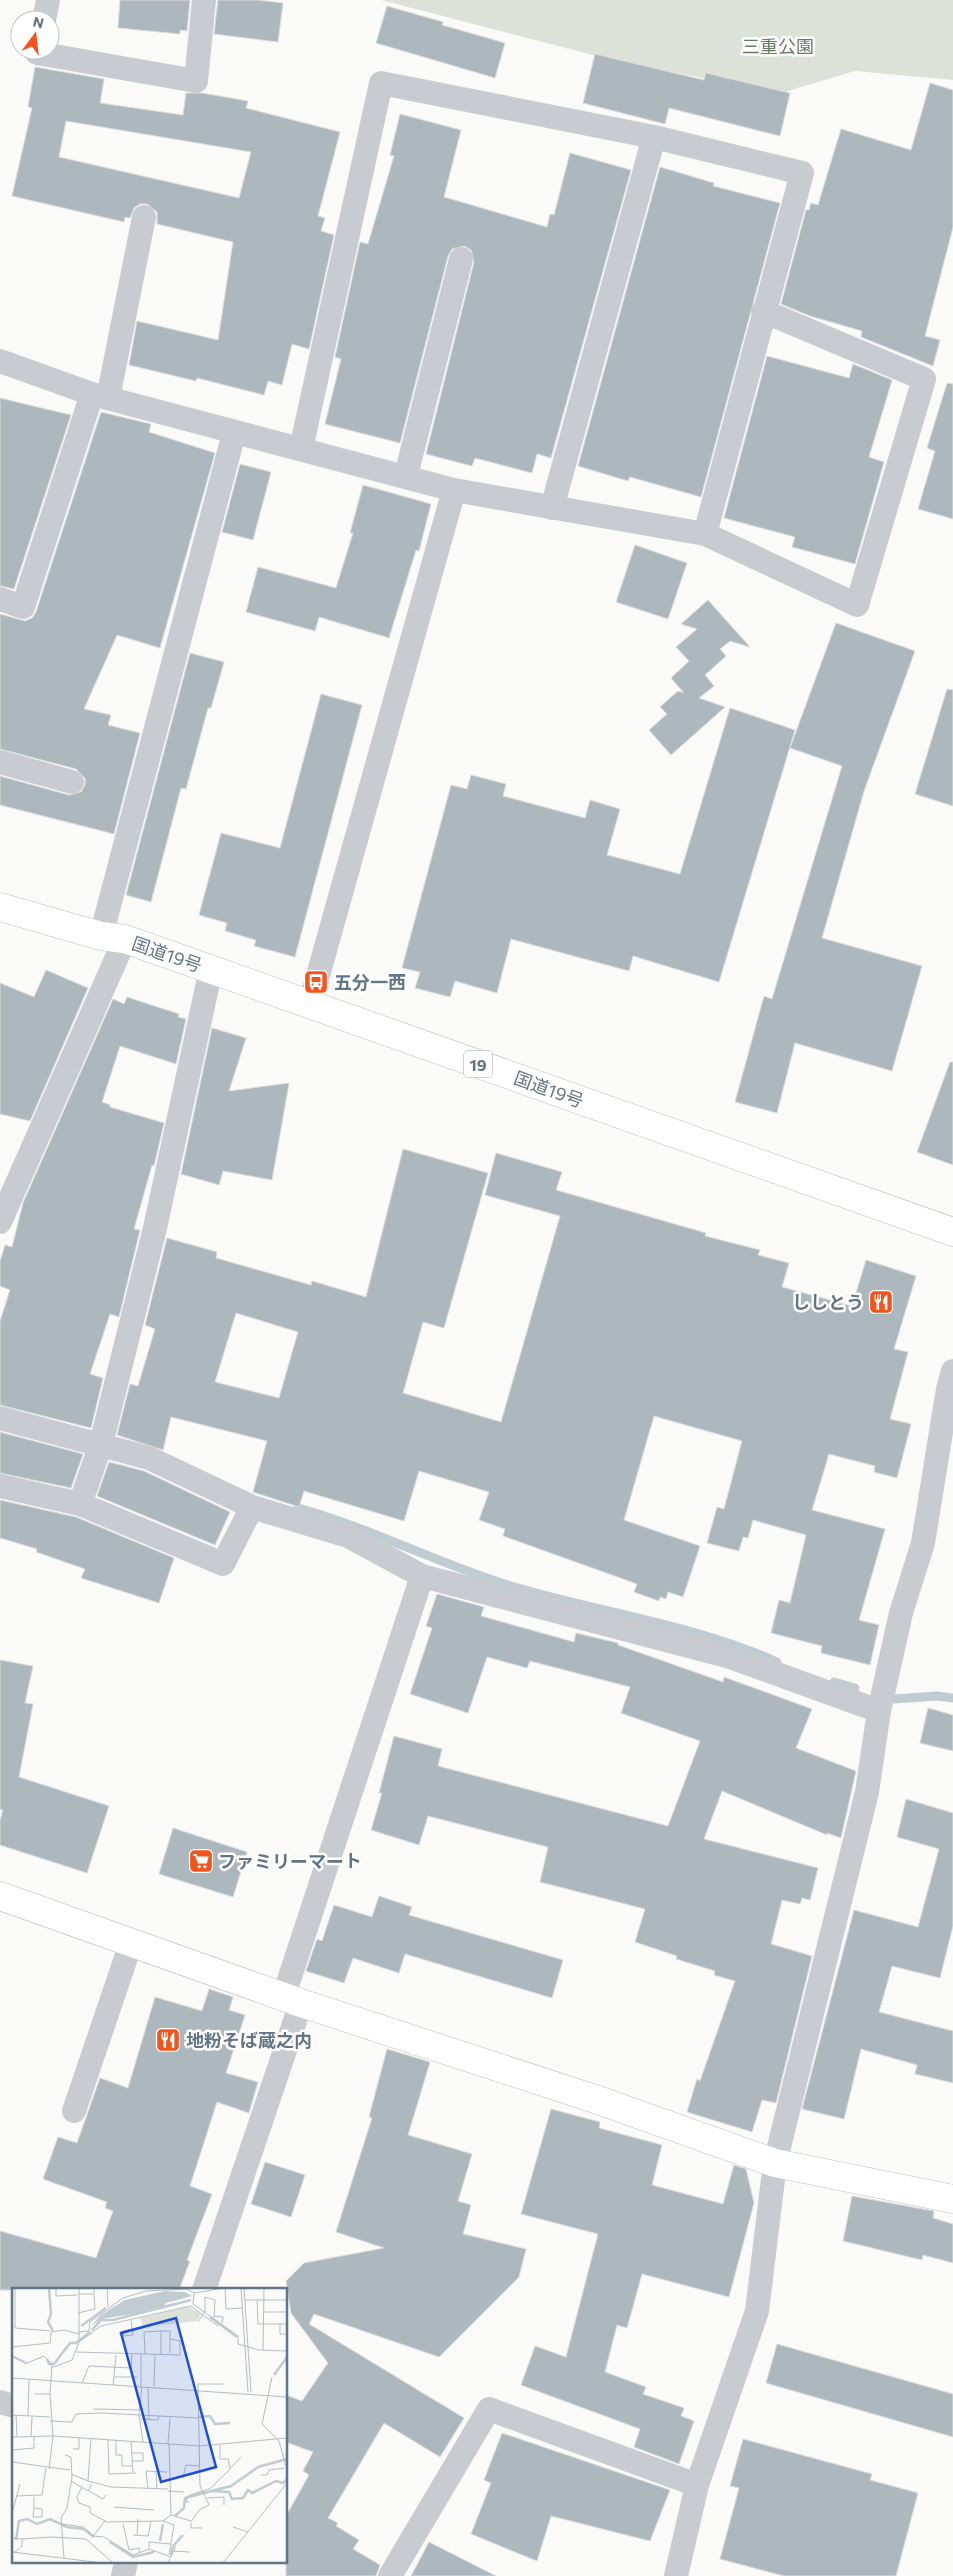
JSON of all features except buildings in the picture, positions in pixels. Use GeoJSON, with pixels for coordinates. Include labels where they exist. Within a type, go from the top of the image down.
{"type":"FeatureCollection","features":[{"type":"Feature","properties":{"kind":"main road","name":"国道19号"},"geometry":{"type":"LineString","coordinates":[[0,907],[113,938],[211,969],[953,1232]]}},
{"type":"Feature","properties":{"kind":"main road"},"geometry":{"type":"LineString","coordinates":[[0,1896],[293,1999],[598,2100],[775,2163],[953,2199]]}},
{"type":"Feature","properties":{"kind":"street"},"geometry":{"type":"LineString","coordinates":[[60,57],[196,81],[204,0]]}},
{"type":"Feature","properties":{"kind":"street"},"geometry":{"type":"LineString","coordinates":[[301,449],[381,83],[654,137],[802,173],[704,534]]}},
{"type":"Feature","properties":{"kind":"street"},"geometry":{"type":"LineString","coordinates":[[552,508],[654,137]]}},
{"type":"Feature","properties":{"kind":"street"},"geometry":{"type":"LineString","coordinates":[[0,599],[23,607],[100,396],[144,217]]}},
{"type":"Feature","properties":{"kind":"street"},"geometry":{"type":"LineString","coordinates":[[406,475],[461,259]]}},
{"type":"Feature","properties":{"kind":"street"},"geometry":{"type":"LineString","coordinates":[[0,361],[100,396],[234,433],[406,475],[454,490],[704,534],[857,605],[924,379],[763,311]]}},
{"type":"Feature","properties":{"kind":"street"},"geometry":{"type":"LineString","coordinates":[[0,1222],[113,938],[234,433]]}},
{"type":"Feature","properties":{"kind":"street"},"geometry":{"type":"LineString","coordinates":[[310,1004],[454,490]]}},
{"type":"Feature","properties":{"kind":"street"},"geometry":{"type":"LineString","coordinates":[[0,762],[72,782]]}},
{"type":"Feature","properties":{"kind":"street"},"geometry":{"type":"LineString","coordinates":[[80,1504],[101,1444],[155,1228],[211,969]]}},
{"type":"Feature","properties":{"kind":"street"},"geometry":{"type":"LineString","coordinates":[[676,2576],[697,2485],[757,2311],[775,2163],[867,1792],[879,1711],[901,1613],[929,1515],[948,1390],[953,1371]]}},
{"type":"Feature","properties":{"kind":"street"},"geometry":{"type":"LineString","coordinates":[[0,1418],[149,1458],[252,1507],[348,1536],[422,1576],[730,1657],[879,1711]]}},
{"type":"Feature","properties":{"kind":"street"},"geometry":{"type":"LineString","coordinates":[[0,1486],[80,1504],[223,1564],[252,1507]]}},
{"type":"Feature","properties":{"kind":"street"},"geometry":{"type":"LineString","coordinates":[[205,2288],[422,1576]]}},
{"type":"Feature","properties":{"kind":"street"},"geometry":{"type":"LineString","coordinates":[[74,2112],[131,1943]]}},
{"type":"Feature","properties":{"kind":"street"},"geometry":{"type":"LineString","coordinates":[[390,2576],[489,2409],[697,2485]]}},
{"type":"Feature","properties":{"kind":"green space","name":"三重公園"},"geometry":{"type":"Polygon","coordinates":[[[381,0],[953,0],[953,80],[855,71],[781,93],[616,61],[381,0]]]}},
{"type":"Feature","properties":{"kind":"waterway"},"geometry":{"type":"LineString","coordinates":[[298,1508],[325,1516],[511,1586],[713,1638],[777,1662]]}},
{"type":"Feature","properties":{"kind":"waterway"},"geometry":{"type":"LineString","coordinates":[[834,1682],[855,1688]]}},
{"type":"Feature","properties":{"kind":"waterway"},"geometry":{"type":"LineString","coordinates":[[895,1699],[937,1696],[953,1698]]}},
{"type":"Feature","properties":{"kind":"place","name":"五分一西"},"geometry":{"type":"Point","coordinates":[316,982]}},
{"type":"Feature","properties":{"kind":"place","name":"ししとう"},"geometry":{"type":"Point","coordinates":[881,1302]}},
{"type":"Feature","properties":{"kind":"place","name":"ファミリーマート"},"geometry":{"type":"Point","coordinates":[201,1861]}},
{"type":"Feature","properties":{"kind":"place","name":"地粉そば蔵之内"},"geometry":{"type":"Point","coordinates":[168,2040]}}]}
